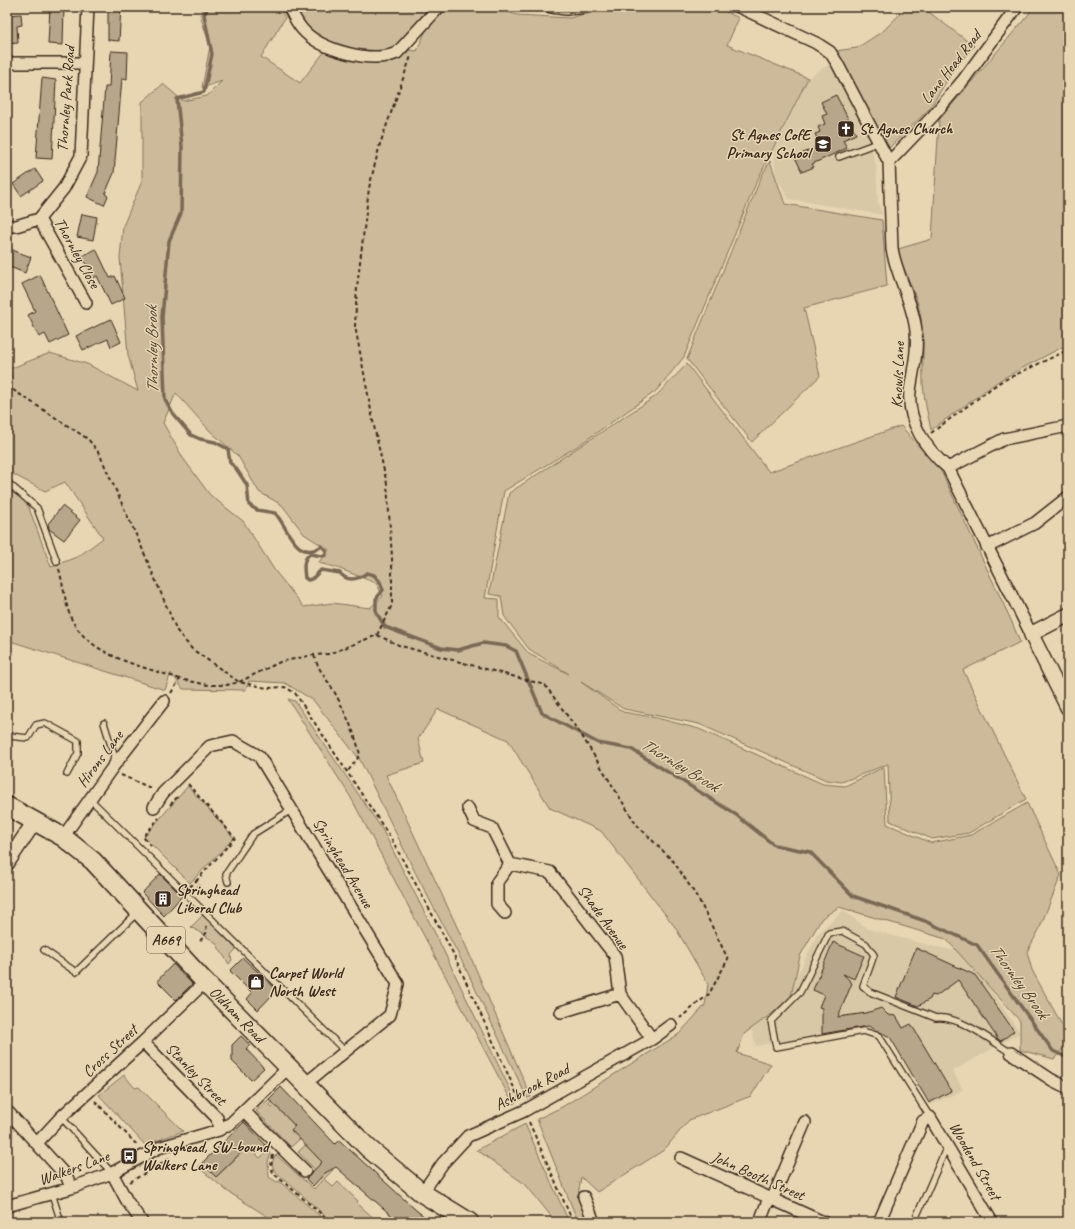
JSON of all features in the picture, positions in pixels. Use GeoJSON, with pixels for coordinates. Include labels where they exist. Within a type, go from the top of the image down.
{"type":"FeatureCollection","features":[{"type":"Feature","properties":{"kind":"main road","name":"Oldham Road"},"geometry":{"type":"LineString","coordinates":[[7,806],[63,837],[93,861],[205,982],[373,1153],[422,1193],[469,1222]]}},
{"type":"Feature","properties":{"kind":"street","name":"Thornley Park Road"},"geometry":{"type":"LineString","coordinates":[[39,219],[64,188],[81,156],[88,7]]}},
{"type":"Feature","properties":{"kind":"street"},"geometry":{"type":"LineString","coordinates":[[290,7],[302,30],[311,37],[345,53],[373,58],[389,56],[397,53],[439,7]]}},
{"type":"Feature","properties":{"kind":"street"},"geometry":{"type":"LineString","coordinates":[[551,7],[566,9],[588,7]]}},
{"type":"Feature","properties":{"kind":"street"},"geometry":{"type":"LineString","coordinates":[[739,7],[802,36],[830,52],[880,142],[889,162]]}},
{"type":"Feature","properties":{"kind":"street","name":"Lane Head Road"},"geometry":{"type":"LineString","coordinates":[[889,162],[933,116],[964,79],[1017,7]]}},
{"type":"Feature","properties":{"kind":"street"},"geometry":{"type":"LineString","coordinates":[[7,63],[85,62]]}},
{"type":"Feature","properties":{"kind":"street","name":"Knowls Lane"},"geometry":{"type":"LineString","coordinates":[[889,162],[892,248],[894,263],[911,308],[916,330],[916,366],[910,393],[913,419],[922,439],[934,456],[948,468],[1031,634]]}},
{"type":"Feature","properties":{"kind":"street"},"geometry":{"type":"LineString","coordinates":[[7,226],[16,226],[39,219]]}},
{"type":"Feature","properties":{"kind":"street","name":"Thornley Close"},"geometry":{"type":"LineString","coordinates":[[39,219],[86,303]]}},
{"type":"Feature","properties":{"kind":"street"},"geometry":{"type":"LineString","coordinates":[[948,468],[1004,439],[1068,426]]}},
{"type":"Feature","properties":{"kind":"street"},"geometry":{"type":"LineString","coordinates":[[987,547],[1035,523],[1068,497]]}},
{"type":"Feature","properties":{"kind":"street"},"geometry":{"type":"LineString","coordinates":[[1068,615],[1031,634],[1064,690],[1068,708]]}},
{"type":"Feature","properties":{"kind":"street","name":"Hirons Lane"},"geometry":{"type":"LineString","coordinates":[[63,837],[111,769],[164,702]]}},
{"type":"Feature","properties":{"kind":"street","name":"Springhead Avenue"},"geometry":{"type":"LineString","coordinates":[[159,810],[163,793],[210,746],[233,741],[259,756],[398,984],[390,1014],[305,1084]]}},
{"type":"Feature","properties":{"kind":"street"},"geometry":{"type":"LineString","coordinates":[[468,808],[474,821],[492,828],[510,864],[497,882],[497,904],[505,913]]}},
{"type":"Feature","properties":{"kind":"street"},"geometry":{"type":"LineString","coordinates":[[7,863],[35,821]]}},
{"type":"Feature","properties":{"kind":"street","name":"Shade Avenue"},"geometry":{"type":"LineString","coordinates":[[510,864],[550,872],[615,956],[620,994],[652,1039]]}},
{"type":"Feature","properties":{"kind":"street","name":"Cross Street"},"geometry":{"type":"LineString","coordinates":[[37,1143],[61,1117],[143,1042],[205,982]]}},
{"type":"Feature","properties":{"kind":"street"},"geometry":{"type":"LineString","coordinates":[[561,1012],[620,994]]}},
{"type":"Feature","properties":{"kind":"street","name":"Ashbrook Road"},"geometry":{"type":"LineString","coordinates":[[422,1193],[442,1163],[468,1136],[524,1111],[652,1039],[671,1024]]}},
{"type":"Feature","properties":{"kind":"street","name":"Stanley Street"},"geometry":{"type":"LineString","coordinates":[[143,1042],[217,1118],[219,1130]]}},
{"type":"Feature","properties":{"kind":"street"},"geometry":{"type":"LineString","coordinates":[[1011,1053],[1052,1080],[1068,1088]]}},
{"type":"Feature","properties":{"kind":"street","name":"Walkers Lane"},"geometry":{"type":"LineString","coordinates":[[7,1206],[71,1188],[112,1172],[158,1148],[219,1130],[244,1111],[289,1068]]}},
{"type":"Feature","properties":{"kind":"street"},"geometry":{"type":"LineString","coordinates":[[244,1111],[305,1171]]}},
{"type":"Feature","properties":{"kind":"street"},"geometry":{"type":"LineString","coordinates":[[9,1113],[67,1177],[71,1188]]}},
{"type":"Feature","properties":{"kind":"street"},"geometry":{"type":"LineString","coordinates":[[878,1222],[923,1121],[930,1117]]}},
{"type":"Feature","properties":{"kind":"street","name":"Woodend Street"},"geometry":{"type":"LineString","coordinates":[[930,1117],[992,1222]]}},
{"type":"Feature","properties":{"kind":"street"},"geometry":{"type":"LineString","coordinates":[[762,1216],[805,1122]]}},
{"type":"Feature","properties":{"kind":"street","name":"John Booth Street"},"geometry":{"type":"LineString","coordinates":[[681,1158],[823,1222]]}},
{"type":"Feature","properties":{"kind":"street"},"geometry":{"type":"LineString","coordinates":[[112,1172],[127,1201],[142,1222]]}},
{"type":"Feature","properties":{"kind":"street"},"geometry":{"type":"LineString","coordinates":[[584,1197],[594,1222]]}},
{"type":"Feature","properties":{"kind":"lane"},"geometry":{"type":"LineString","coordinates":[[839,156],[880,142]]}},
{"type":"Feature","properties":{"kind":"lane"},"geometry":{"type":"LineString","coordinates":[[7,482],[37,508],[57,562]]}},
{"type":"Feature","properties":{"kind":"lane"},"geometry":{"type":"LineString","coordinates":[[104,723],[114,755],[111,769]]}},
{"type":"Feature","properties":{"kind":"lane"},"geometry":{"type":"LineString","coordinates":[[7,741],[9,736],[28,738],[36,725],[45,724],[78,741],[78,753],[67,774]]}},
{"type":"Feature","properties":{"kind":"lane"},"geometry":{"type":"LineString","coordinates":[[90,799],[345,1050]]}},
{"type":"Feature","properties":{"kind":"lane"},"geometry":{"type":"LineString","coordinates":[[228,882],[226,874],[249,838],[292,810]]}},
{"type":"Feature","properties":{"kind":"lane"},"geometry":{"type":"LineString","coordinates":[[44,950],[76,972],[139,912]]}},
{"type":"Feature","properties":{"kind":"lane"},"geometry":{"type":"LineString","coordinates":[[930,1117],[879,1036],[863,1031],[776,1047],[771,1021],[800,992],[829,933],[842,931],[866,944],[874,954],[863,986],[870,992],[936,1018],[963,1023],[1011,1053]]}},
{"type":"Feature","properties":{"kind":"lane"},"geometry":{"type":"LineString","coordinates":[[61,1117],[112,1172]]}},
{"type":"Feature","properties":{"kind":"lane"},"geometry":{"type":"LineString","coordinates":[[914,1222],[944,1153],[949,1148]]}},
{"type":"Feature","properties":{"kind":"lane"},"geometry":{"type":"LineString","coordinates":[[52,1194],[61,1222]]}},
{"type":"Feature","properties":{"kind":"path"},"geometry":{"type":"LineString","coordinates":[[57,562],[72,619],[86,638],[97,647],[121,659],[180,679],[208,685],[226,685],[239,682],[280,662],[314,655],[329,654],[377,635],[387,618],[392,605],[392,557],[387,484],[374,426],[355,326],[357,287],[369,188],[380,144],[413,51]]}},
{"type":"Feature","properties":{"kind":"path"},"geometry":{"type":"LineString","coordinates":[[922,439],[1000,382],[1068,350]]}},
{"type":"Feature","properties":{"kind":"path"},"geometry":{"type":"LineString","coordinates":[[7,378],[8,386],[88,439],[99,452],[177,631],[192,649],[239,682],[267,688],[285,687],[295,693],[348,771],[392,840],[452,953],[521,1104]]}},
{"type":"Feature","properties":{"kind":"path"},"geometry":{"type":"LineString","coordinates":[[377,635],[401,646],[545,685],[582,736],[636,824],[674,862],[699,900],[728,959],[709,994],[671,1024]]}},
{"type":"Feature","properties":{"kind":"path"},"geometry":{"type":"LineString","coordinates":[[314,655],[317,667],[336,694],[357,741],[360,755],[348,771]]}},
{"type":"Feature","properties":{"kind":"path"},"geometry":{"type":"LineString","coordinates":[[164,702],[180,679]]}},
{"type":"Feature","properties":{"kind":"path"},"geometry":{"type":"LineString","coordinates":[[111,769],[163,793]]}},
{"type":"Feature","properties":{"kind":"path"},"geometry":{"type":"LineString","coordinates":[[168,807],[188,784],[235,838],[191,886],[186,881]]}},
{"type":"Feature","properties":{"kind":"path"},"geometry":{"type":"LineString","coordinates":[[154,848],[143,837],[159,810]]}},
{"type":"Feature","properties":{"kind":"path"},"geometry":{"type":"LineString","coordinates":[[189,896],[198,886],[197,880]]}},
{"type":"Feature","properties":{"kind":"path"},"geometry":{"type":"LineString","coordinates":[[200,941],[204,936]]}},
{"type":"Feature","properties":{"kind":"path"},"geometry":{"type":"LineString","coordinates":[[93,1099],[140,1149]]}},
{"type":"Feature","properties":{"kind":"path"},"geometry":{"type":"LineString","coordinates":[[528,1120],[573,1222]]}},
{"type":"Feature","properties":{"kind":"path"},"geometry":{"type":"LineString","coordinates":[[280,1146],[271,1160],[273,1173],[326,1218],[326,1222]]}},
{"type":"Feature","properties":{"kind":"path"},"geometry":{"type":"LineString","coordinates":[[126,1184],[175,1155]]}},
{"type":"Feature","properties":{"kind":"shaded area"},"geometry":{"type":"Polygon","coordinates":[[[204,7],[279,7],[285,18],[261,57],[300,83],[325,51],[358,61],[380,63],[400,57],[410,50],[417,51],[426,30],[440,12],[452,7],[489,7],[518,15],[570,18],[609,7],[716,7],[739,18],[727,45],[808,78],[756,183],[684,357],[656,391],[579,445],[504,491],[485,598],[499,599],[499,617],[529,654],[569,674],[529,649],[504,616],[501,596],[489,594],[509,493],[656,396],[687,364],[769,472],[901,426],[941,471],[1020,642],[963,670],[1026,799],[969,833],[932,839],[890,821],[888,764],[842,782],[826,780],[699,724],[624,709],[581,682],[623,712],[657,718],[699,729],[823,784],[845,786],[884,767],[887,824],[931,843],[971,835],[1027,803],[1061,875],[1039,930],[1027,952],[1032,970],[1068,1036],[1068,1043],[1054,1059],[1020,1050],[1020,1021],[946,939],[839,907],[822,918],[800,956],[791,996],[774,1012],[744,1034],[737,1053],[771,1064],[751,1096],[689,1120],[664,1150],[597,1192],[581,1177],[578,1196],[587,1222],[578,1222],[537,1119],[562,1107],[679,1034],[705,1005],[708,984],[675,927],[601,831],[550,808],[508,740],[438,709],[418,739],[424,763],[386,775],[465,944],[531,1097],[527,1098],[465,967],[415,872],[360,760],[313,700],[285,683],[249,681],[246,690],[183,689],[171,673],[165,690],[7,640],[7,490],[26,500],[51,567],[79,556],[103,538],[65,482],[45,491],[7,471],[7,385],[13,380],[9,369],[50,353],[87,364],[138,391],[128,355],[120,258],[123,226],[142,181],[142,102],[163,84],[183,101],[207,96],[222,81],[202,88],[210,46],[200,15],[204,7]],[[176,393],[163,423],[183,458],[210,495],[243,521],[275,571],[304,607],[332,603],[370,608],[383,596],[376,583],[335,567],[318,563],[329,550],[304,534],[282,505],[259,492],[238,456],[209,430],[176,393]]]}},
{"type":"Feature","properties":{"kind":"shaded area"},"geometry":{"type":"Polygon","coordinates":[[[292,7],[429,7],[407,37],[399,45],[391,49],[381,51],[368,51],[341,47],[319,39],[306,28],[292,7]]]}},
{"type":"Feature","properties":{"kind":"shaded area"},"geometry":{"type":"Polygon","coordinates":[[[907,7],[922,7],[974,46],[954,69],[930,108],[889,148],[835,51],[857,48],[883,31],[907,7]]]}},
{"type":"Feature","properties":{"kind":"shaded area"},"geometry":{"type":"Polygon","coordinates":[[[1033,7],[1068,7],[1068,344],[1000,380],[931,430],[924,390],[922,322],[918,305],[898,249],[932,239],[939,120],[1028,15],[1033,7]]]}},
{"type":"Feature","properties":{"kind":"shaded area","name":"St Agnes CofE Primary School"},"geometry":{"type":"Polygon","coordinates":[[[831,63],[868,137],[876,165],[878,202],[883,215],[789,199],[775,174],[774,150],[808,78],[831,63]]]}},
{"type":"Feature","properties":{"kind":"shaded area"},"geometry":{"type":"Polygon","coordinates":[[[770,161],[785,204],[882,220],[887,286],[804,308],[820,376],[752,442],[687,359],[762,175],[770,161]]]}},
{"type":"Feature","properties":{"kind":"shaded area"},"geometry":{"type":"Polygon","coordinates":[[[288,699],[295,701],[382,829],[437,937],[516,1102],[513,1104],[350,796],[288,699]]]}},
{"type":"Feature","properties":{"kind":"shaded area"},"geometry":{"type":"Polygon","coordinates":[[[188,786],[234,838],[190,883],[144,837],[188,786]]]}},
{"type":"Feature","properties":{"kind":"shaded area"},"geometry":{"type":"Polygon","coordinates":[[[843,910],[868,929],[932,946],[967,953],[1020,1033],[953,1071],[963,1090],[931,1105],[890,1037],[868,1026],[756,1046],[748,1016],[792,986],[817,935],[843,910]]]}},
{"type":"Feature","properties":{"kind":"shaded area"},"geometry":{"type":"Polygon","coordinates":[[[203,915],[236,949],[231,955],[232,960],[229,964],[215,942],[191,927],[203,915]]]}},
{"type":"Feature","properties":{"kind":"shaded area"},"geometry":{"type":"Polygon","coordinates":[[[124,1075],[135,1088],[139,1087],[183,1131],[145,1145],[99,1095],[124,1075]]]}},
{"type":"Feature","properties":{"kind":"shaded area"},"geometry":{"type":"Polygon","coordinates":[[[269,1099],[272,1103],[270,1105],[272,1107],[275,1105],[295,1126],[291,1130],[293,1133],[298,1129],[304,1135],[291,1147],[256,1111],[269,1099]]]}},
{"type":"Feature","properties":{"kind":"shaded area"},"geometry":{"type":"Polygon","coordinates":[[[525,1124],[569,1222],[550,1222],[551,1216],[526,1185],[477,1150],[525,1124]]]}},
{"type":"Feature","properties":{"kind":"shaded area"},"geometry":{"type":"Polygon","coordinates":[[[242,1140],[260,1158],[268,1150],[271,1153],[268,1162],[269,1177],[277,1182],[279,1181],[320,1216],[322,1222],[276,1222],[227,1191],[198,1167],[202,1163],[216,1177],[237,1157],[242,1140]]]}},
{"type":"Feature","properties":{"kind":"shaded area"},"geometry":{"type":"Polygon","coordinates":[[[310,1141],[319,1151],[315,1155],[319,1159],[325,1153],[324,1160],[333,1170],[324,1179],[333,1187],[338,1182],[358,1201],[357,1203],[378,1222],[330,1222],[330,1220],[275,1171],[272,1163],[276,1155],[314,1189],[322,1180],[315,1173],[316,1171],[298,1152],[310,1141]]]}},
{"type":"Feature","properties":{"kind":"building"},"geometry":{"type":"Polygon","coordinates":[[[50,7],[64,7],[63,45],[48,44],[50,7]]]}},
{"type":"Feature","properties":{"kind":"building"},"geometry":{"type":"Polygon","coordinates":[[[108,7],[121,7],[119,41],[108,40],[108,7]]]}},
{"type":"Feature","properties":{"kind":"building"},"geometry":{"type":"Polygon","coordinates":[[[21,14],[22,25],[17,26],[18,43],[8,44],[7,15],[21,14]]]}},
{"type":"Feature","properties":{"kind":"building"},"geometry":{"type":"Polygon","coordinates":[[[111,51],[128,52],[127,79],[122,78],[114,173],[105,194],[108,196],[104,205],[87,197],[98,172],[105,87],[109,87],[111,51]]]}},
{"type":"Feature","properties":{"kind":"building"},"geometry":{"type":"Polygon","coordinates":[[[42,78],[56,80],[52,159],[36,158],[42,78]]]}},
{"type":"Feature","properties":{"kind":"building"},"geometry":{"type":"Polygon","coordinates":[[[836,95],[856,134],[843,140],[847,148],[812,164],[814,167],[802,172],[795,157],[820,145],[815,134],[820,132],[818,127],[825,124],[822,116],[827,114],[821,102],[836,95]]]}},
{"type":"Feature","properties":{"kind":"building"},"geometry":{"type":"Polygon","coordinates":[[[35,169],[43,181],[21,196],[13,184],[35,169]]]}},
{"type":"Feature","properties":{"kind":"building"},"geometry":{"type":"Polygon","coordinates":[[[82,214],[97,217],[93,240],[77,237],[82,214]]]}},
{"type":"Feature","properties":{"kind":"building"},"geometry":{"type":"Polygon","coordinates":[[[7,248],[31,257],[25,273],[7,266],[7,248]]]}},
{"type":"Feature","properties":{"kind":"building"},"geometry":{"type":"Polygon","coordinates":[[[96,249],[110,278],[115,276],[125,298],[111,305],[97,276],[93,278],[82,256],[96,249]]]}},
{"type":"Feature","properties":{"kind":"building"},"geometry":{"type":"Polygon","coordinates":[[[40,275],[68,335],[50,344],[45,334],[39,337],[28,315],[35,311],[22,284],[40,275]]]}},
{"type":"Feature","properties":{"kind":"building"},"geometry":{"type":"Polygon","coordinates":[[[111,319],[121,342],[111,347],[108,339],[83,350],[76,336],[111,319]]]}},
{"type":"Feature","properties":{"kind":"building"},"geometry":{"type":"Polygon","coordinates":[[[62,506],[80,520],[64,540],[49,529],[48,524],[62,506]]]}},
{"type":"Feature","properties":{"kind":"building","name":"Springhead Liberal Club"},"geometry":{"type":"Polygon","coordinates":[[[160,874],[182,896],[164,916],[142,893],[160,874]]]}},
{"type":"Feature","properties":{"kind":"building"},"geometry":{"type":"Polygon","coordinates":[[[833,942],[864,956],[854,979],[843,974],[852,983],[838,1017],[866,1013],[881,1008],[888,1015],[896,1016],[903,1028],[911,1024],[951,1091],[929,1103],[890,1037],[868,1026],[822,1034],[822,1008],[819,1007],[824,995],[813,990],[833,942]]]}},
{"type":"Feature","properties":{"kind":"building"},"geometry":{"type":"Polygon","coordinates":[[[916,948],[975,975],[1014,1031],[1001,1041],[998,1039],[958,980],[936,996],[932,995],[930,999],[918,1006],[896,997],[916,948]]]}},
{"type":"Feature","properties":{"kind":"building","name":"Carpet World North West"},"geometry":{"type":"Polygon","coordinates":[[[243,958],[277,990],[258,1010],[247,999],[252,993],[230,971],[243,958]]]}},
{"type":"Feature","properties":{"kind":"building"},"geometry":{"type":"Polygon","coordinates":[[[173,964],[192,984],[176,1000],[157,981],[173,964]]]}},
{"type":"Feature","properties":{"kind":"building"},"geometry":{"type":"Polygon","coordinates":[[[241,1036],[250,1045],[246,1049],[264,1068],[251,1080],[232,1061],[232,1045],[241,1036]]]}},
{"type":"Feature","properties":{"kind":"building"},"geometry":{"type":"Polygon","coordinates":[[[281,1087],[335,1144],[339,1140],[417,1211],[432,1222],[399,1222],[336,1167],[325,1173],[313,1186],[306,1179],[322,1162],[291,1130],[295,1126],[269,1099],[281,1087]]]}},
{"type":"Feature","properties":{"kind":"building"},"geometry":{"type":"Polygon","coordinates":[[[244,1122],[266,1145],[256,1154],[248,1146],[216,1177],[202,1163],[244,1122]]]}},
{"type":"Feature","properties":{"kind":"waterway","name":"Thornley Brook"},"geometry":{"type":"LineString","coordinates":[[208,7],[204,15],[212,54],[204,92],[177,99],[182,147],[181,213],[169,241],[162,317],[165,399],[173,414],[191,435],[200,439],[215,442],[228,449],[230,463],[235,467],[247,485],[249,505],[257,510],[275,513],[293,541],[299,547],[305,550],[313,550],[322,546],[326,551],[326,555],[322,556],[310,554],[307,556],[304,565],[305,578],[308,580],[312,579],[321,570],[340,573],[346,578],[350,579],[360,577],[367,573],[374,575],[380,582],[383,590],[376,599],[376,612],[385,627],[441,648],[458,650],[483,643],[506,646],[516,651],[542,713],[598,743],[631,749],[735,814],[774,845],[810,852],[853,896],[925,921],[977,945],[1053,1051],[1068,1058]]}},
{"type":"Feature","properties":{"kind":"place","name":"St Agnes Church"},"geometry":{"type":"Point","coordinates":[846,129]}},
{"type":"Feature","properties":{"kind":"place","name":"St Agnes CofE Primary School"},"geometry":{"type":"Point","coordinates":[823,144]}},
{"type":"Feature","properties":{"kind":"place","name":"Springhead Liberal Club"},"geometry":{"type":"Point","coordinates":[163,899]}},
{"type":"Feature","properties":{"kind":"place","name":"Carpet World North West"},"geometry":{"type":"Point","coordinates":[256,982]}},
{"type":"Feature","properties":{"kind":"place","name":"Springhead, SW-bound Walkers Lane"},"geometry":{"type":"Point","coordinates":[129,1156]}}]}
